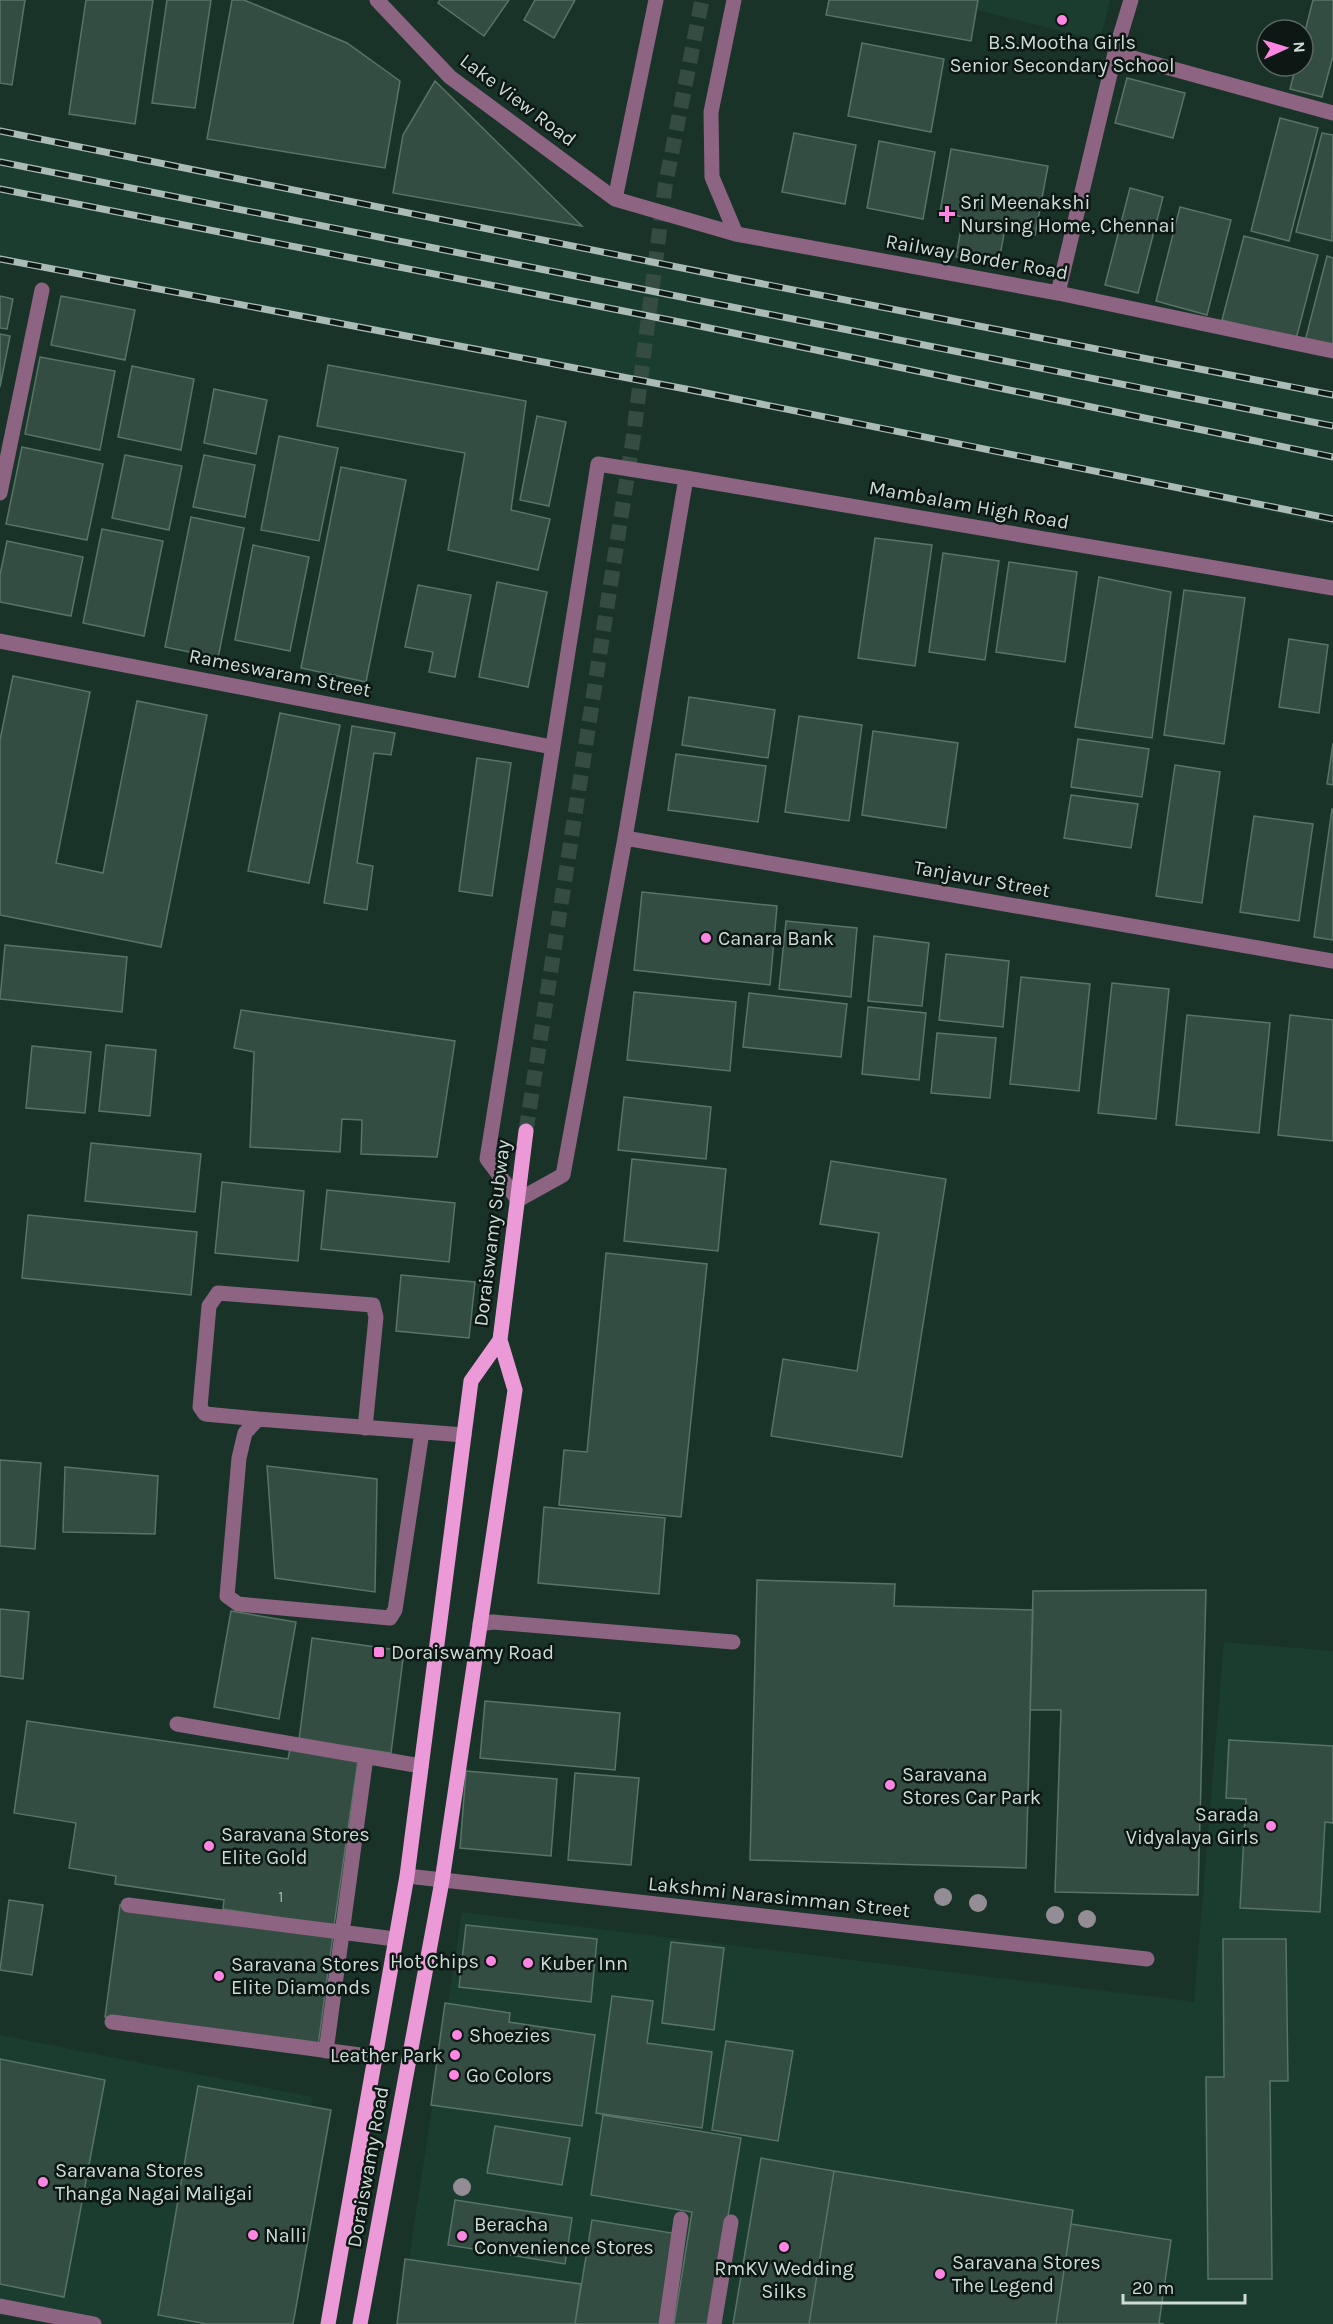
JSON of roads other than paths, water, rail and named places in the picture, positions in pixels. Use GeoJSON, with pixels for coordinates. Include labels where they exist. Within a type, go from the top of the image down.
{"type":"FeatureCollection","features":[{"type":"Feature","properties":{"kind":"main road","name":"Doraiswamy Subway"},"geometry":{"type":"LineString","coordinates":[[500,1340],[526,1131]]}},
{"type":"Feature","properties":{"kind":"main road","name":"Doraiswamy Road"},"geometry":{"type":"LineString","coordinates":[[328,2324],[407,1876],[471,1381],[500,1340]]}},
{"type":"Feature","properties":{"kind":"main road","name":"Doraiswamy Road"},"geometry":{"type":"LineString","coordinates":[[360,2324],[442,1881],[515,1390],[500,1340]]}},
{"type":"Feature","properties":{"kind":"street","name":"Lake View Road"},"geometry":{"type":"LineString","coordinates":[[377,0],[450,77],[615,199]]}},
{"type":"Feature","properties":{"kind":"street"},"geometry":{"type":"LineString","coordinates":[[615,199],[656,0]]}},
{"type":"Feature","properties":{"kind":"street"},"geometry":{"type":"LineString","coordinates":[[734,0],[711,112],[712,177],[736,234]]}},
{"type":"Feature","properties":{"kind":"street"},"geometry":{"type":"LineString","coordinates":[[1058,293],[1115,52],[1131,0]]}},
{"type":"Feature","properties":{"kind":"street"},"geometry":{"type":"LineString","coordinates":[[1115,52],[1333,113]]}},
{"type":"Feature","properties":{"kind":"street","name":"Railway Border Road"},"geometry":{"type":"LineString","coordinates":[[615,199],[736,234],[1058,293],[1333,351]]}},
{"type":"Feature","properties":{"kind":"street"},"geometry":{"type":"LineString","coordinates":[[0,493],[42,290]]}},
{"type":"Feature","properties":{"kind":"street","name":"Mambalam High Road"},"geometry":{"type":"LineString","coordinates":[[552,747],[598,464],[1333,588]]}},
{"type":"Feature","properties":{"kind":"street"},"geometry":{"type":"LineString","coordinates":[[552,747],[487,1159],[518,1200],[563,1175],[625,838],[686,478]]}},
{"type":"Feature","properties":{"kind":"street","name":"Rameswaram Street"},"geometry":{"type":"LineString","coordinates":[[0,641],[552,747]]}},
{"type":"Feature","properties":{"kind":"street","name":"Tanjavur Street"},"geometry":{"type":"LineString","coordinates":[[625,838],[1333,961]]}},
{"type":"Feature","properties":{"kind":"street"},"geometry":{"type":"LineString","coordinates":[[365,1428],[376,1317],[373,1305],[218,1293],[209,1306],[200,1407],[205,1414],[365,1428],[464,1435]]}},
{"type":"Feature","properties":{"kind":"street"},"geometry":{"type":"LineString","coordinates":[[258,1419],[245,1433],[239,1458],[227,1596],[238,1604],[390,1618],[395,1610],[422,1432]]}},
{"type":"Feature","properties":{"kind":"street"},"geometry":{"type":"LineString","coordinates":[[480,1624],[493,1622],[733,1642]]}},
{"type":"Feature","properties":{"kind":"street"},"geometry":{"type":"LineString","coordinates":[[177,1724],[421,1766]]}},
{"type":"Feature","properties":{"kind":"street"},"geometry":{"type":"LineString","coordinates":[[326,2051],[366,1757]]}},
{"type":"Feature","properties":{"kind":"street","name":"Lakshmi Narasimman Street"},"geometry":{"type":"LineString","coordinates":[[407,1876],[1148,1959]]}},
{"type":"Feature","properties":{"kind":"street"},"geometry":{"type":"LineString","coordinates":[[128,1905],[395,1940]]}},
{"type":"Feature","properties":{"kind":"street"},"geometry":{"type":"LineString","coordinates":[[112,2022],[375,2057]]}},
{"type":"Feature","properties":{"kind":"street"},"geometry":{"type":"LineString","coordinates":[[666,2324],[681,2219]]}},
{"type":"Feature","properties":{"kind":"street"},"geometry":{"type":"LineString","coordinates":[[714,2324],[731,2222]]}},
{"type":"Feature","properties":{"kind":"street"},"geometry":{"type":"LineString","coordinates":[[0,2306],[94,2324]]}},
{"type":"Feature","properties":{"kind":"tunnel"},"geometry":{"type":"LineString","coordinates":[[526,1131],[633,439],[665,187],[702,0]]}},
{"type":"Feature","properties":{"kind":"railway"},"geometry":{"type":"LineString","coordinates":[[0,131],[717,275],[1333,395]]}},
{"type":"Feature","properties":{"kind":"railway"},"geometry":{"type":"LineString","coordinates":[[0,162],[1333,426]]}},
{"type":"Feature","properties":{"kind":"railway"},"geometry":{"type":"LineString","coordinates":[[0,189],[690,324],[1333,457]]}},
{"type":"Feature","properties":{"kind":"railway"},"geometry":{"type":"LineString","coordinates":[[0,259],[691,390],[1333,519]]}},
{"type":"Feature","properties":{"kind":"place","name":"B.S.Mootha Girls Senior Secondary School"},"geometry":{"type":"Point","coordinates":[1062,20]}},
{"type":"Feature","properties":{"kind":"place","name":"Sri Meenakshi Nursing Home, Chennai"},"geometry":{"type":"Point","coordinates":[947,214]}},
{"type":"Feature","properties":{"kind":"place","name":"Canara Bank"},"geometry":{"type":"Point","coordinates":[706,938]}},
{"type":"Feature","properties":{"kind":"place","name":"Doraiswamy Road"},"geometry":{"type":"Point","coordinates":[379,1652]}},
{"type":"Feature","properties":{"kind":"place","name":"Saravana Stores Car Park"},"geometry":{"type":"Point","coordinates":[890,1785]}},
{"type":"Feature","properties":{"kind":"place","name":"Sarada Vidyalaya Girls"},"geometry":{"type":"Point","coordinates":[1271,1826]}},
{"type":"Feature","properties":{"kind":"place","name":"Saravana Stores Elite Gold"},"geometry":{"type":"Point","coordinates":[209,1846]}},
{"type":"Feature","properties":{"kind":"place","name":"Hot Chips"},"geometry":{"type":"Point","coordinates":[491,1961]}},
{"type":"Feature","properties":{"kind":"place","name":"Kuber Inn"},"geometry":{"type":"Point","coordinates":[528,1963]}},
{"type":"Feature","properties":{"kind":"place","name":"Saravana Stores Elite Diamonds"},"geometry":{"type":"Point","coordinates":[219,1976]}},
{"type":"Feature","properties":{"kind":"place","name":"Shoezies"},"geometry":{"type":"Point","coordinates":[457,2035]}},
{"type":"Feature","properties":{"kind":"place","name":"Leather Park"},"geometry":{"type":"Point","coordinates":[455,2055]}},
{"type":"Feature","properties":{"kind":"place","name":"Go Colors"},"geometry":{"type":"Point","coordinates":[454,2075]}},
{"type":"Feature","properties":{"kind":"place","name":"Saravana Stores Thanga Nagai Maligai"},"geometry":{"type":"Point","coordinates":[43,2182]}},
{"type":"Feature","properties":{"kind":"place","name":"Nalli"},"geometry":{"type":"Point","coordinates":[253,2235]}},
{"type":"Feature","properties":{"kind":"place","name":"Beracha Convenience Stores"},"geometry":{"type":"Point","coordinates":[462,2236]}},
{"type":"Feature","properties":{"kind":"place","name":"RmKV Wedding Silks"},"geometry":{"type":"Point","coordinates":[784,2247]}},
{"type":"Feature","properties":{"kind":"place","name":"Saravana Stores The Legend"},"geometry":{"type":"Point","coordinates":[940,2274]}}]}
